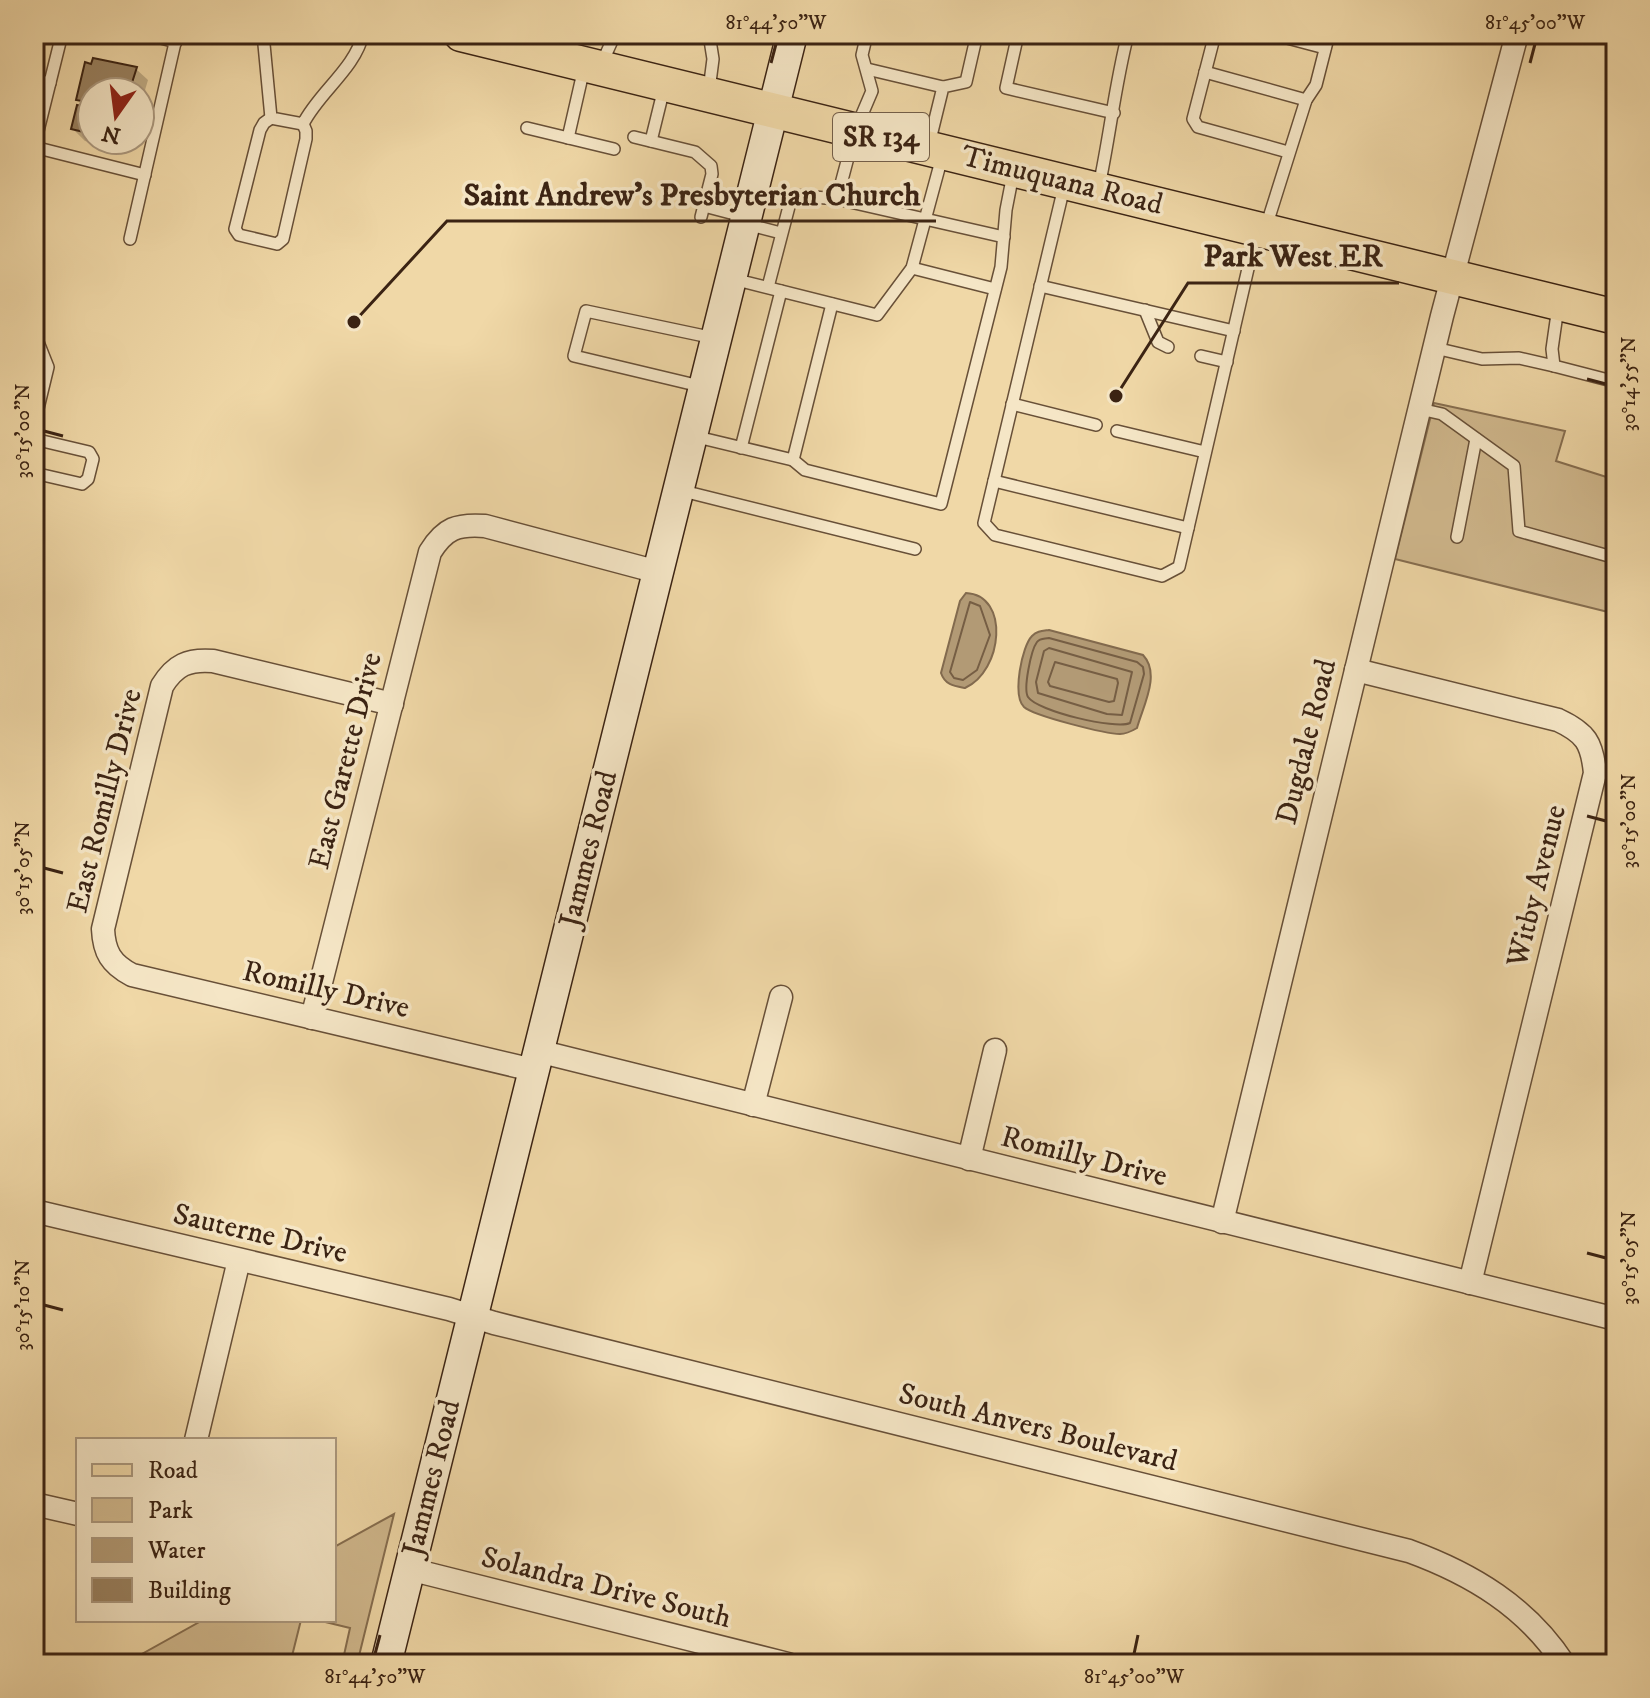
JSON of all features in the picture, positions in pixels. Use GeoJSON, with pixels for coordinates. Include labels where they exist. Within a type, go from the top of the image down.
{"type":"FeatureCollection","features":[{"type":"Feature","properties":{"kind":"main road","name":"Timuquana Road"},"geometry":{"type":"LineString","coordinates":[[461,34],[1616,317]]}},
{"type":"Feature","properties":{"kind":"street","name":"Jammes Road"},"geometry":{"type":"LineString","coordinates":[[386,1664],[792,34]]}},
{"type":"Feature","properties":{"kind":"street","name":"Dugdale Road"},"geometry":{"type":"LineString","coordinates":[[1222,1222],[1452,277],[1517,34]]}},
{"type":"Feature","properties":{"kind":"street","name":"East Garette Drive"},"geometry":{"type":"LineString","coordinates":[[312,1018],[430,552],[440,536],[468,525],[485,526],[658,572]]}},
{"type":"Feature","properties":{"kind":"street","name":"East Romilly Drive"},"geometry":{"type":"LineString","coordinates":[[110,959],[104,947],[103,929],[162,686],[171,671],[198,660],[213,661],[392,704]]}},
{"type":"Feature","properties":{"kind":"street","name":"Witby Avenue"},"geometry":{"type":"LineString","coordinates":[[1356,670],[1558,720],[1586,737],[1593,753],[1595,773],[1470,1283]]}},
{"type":"Feature","properties":{"kind":"street","name":"Romilly Drive"},"geometry":{"type":"LineString","coordinates":[[110,959],[132,975],[312,1018],[753,1105],[1616,1319]]}},
{"type":"Feature","properties":{"kind":"street"},"geometry":{"type":"LineString","coordinates":[[753,1105],[781,997]]}},
{"type":"Feature","properties":{"kind":"street"},"geometry":{"type":"LineString","coordinates":[[969,1159],[995,1050]]}},
{"type":"Feature","properties":{"kind":"street","name":"Sauterne Drive"},"geometry":{"type":"LineString","coordinates":[[34,1211],[472,1316]]}},
{"type":"Feature","properties":{"kind":"street"},"geometry":{"type":"LineString","coordinates":[[196,1438],[239,1260]]}},
{"type":"Feature","properties":{"kind":"street","name":"South Anvers Boulevard"},"geometry":{"type":"LineString","coordinates":[[472,1316],[1409,1551],[1446,1564],[1482,1583],[1512,1605],[1540,1632],[1562,1660]]}},
{"type":"Feature","properties":{"kind":"street"},"geometry":{"type":"LineString","coordinates":[[34,1504],[76,1514]]}},
{"type":"Feature","properties":{"kind":"street","name":"Solandra Drive South"},"geometry":{"type":"LineString","coordinates":[[409,1569],[788,1664]]}},
{"type":"Feature","properties":{"kind":"lane"},"geometry":{"type":"LineString","coordinates":[[62,34],[34,147],[145,175]]}},
{"type":"Feature","properties":{"kind":"lane"},"geometry":{"type":"LineString","coordinates":[[130,239],[177,38],[146,34]]}},
{"type":"Feature","properties":{"kind":"lane"},"geometry":{"type":"LineString","coordinates":[[263,34],[271,118],[260,130],[235,229],[239,235],[277,244],[283,239],[306,139],[303,124],[311,108],[359,51],[363,34]]}},
{"type":"Feature","properties":{"kind":"lane"},"geometry":{"type":"LineString","coordinates":[[568,138],[592,66],[615,34]]}},
{"type":"Feature","properties":{"kind":"lane"},"geometry":{"type":"LineString","coordinates":[[709,34],[713,59],[709,95]]}},
{"type":"Feature","properties":{"kind":"lane"},"geometry":{"type":"LineString","coordinates":[[837,199],[855,131],[872,91],[862,55],[867,34]]}},
{"type":"Feature","properties":{"kind":"lane"},"geometry":{"type":"LineString","coordinates":[[867,69],[943,87],[966,82],[977,34]]}},
{"type":"Feature","properties":{"kind":"lane"},"geometry":{"type":"LineString","coordinates":[[1018,34],[1006,88],[1114,113]]}},
{"type":"Feature","properties":{"kind":"lane"},"geometry":{"type":"LineString","coordinates":[[1098,190],[1114,113],[1117,75],[1128,34]]}},
{"type":"Feature","properties":{"kind":"lane"},"geometry":{"type":"LineString","coordinates":[[1215,34],[1193,119],[1198,127],[1288,152]]}},
{"type":"Feature","properties":{"kind":"lane"},"geometry":{"type":"LineString","coordinates":[[1272,34],[1325,48]]}},
{"type":"Feature","properties":{"kind":"lane"},"geometry":{"type":"LineString","coordinates":[[1065,182],[984,523],[995,535],[1162,576],[1179,567],[1261,230],[1306,100],[1316,85],[1329,34]]}},
{"type":"Feature","properties":{"kind":"lane"},"geometry":{"type":"LineString","coordinates":[[1205,72],[1306,100]]}},
{"type":"Feature","properties":{"kind":"lane"},"geometry":{"type":"LineString","coordinates":[[34,80],[50,83]]}},
{"type":"Feature","properties":{"kind":"lane"},"geometry":{"type":"LineString","coordinates":[[651,141],[665,84]]}},
{"type":"Feature","properties":{"kind":"lane"},"geometry":{"type":"LineString","coordinates":[[731,278],[877,315],[912,268],[936,150],[943,87]]}},
{"type":"Feature","properties":{"kind":"lane"},"geometry":{"type":"LineString","coordinates":[[271,118],[303,124]]}},
{"type":"Feature","properties":{"kind":"lane"},"geometry":{"type":"LineString","coordinates":[[527,128],[614,149]]}},
{"type":"Feature","properties":{"kind":"lane"},"geometry":{"type":"LineString","coordinates":[[634,137],[695,152],[711,166],[703,212],[746,220],[781,233]]}},
{"type":"Feature","properties":{"kind":"lane"},"geometry":{"type":"LineString","coordinates":[[692,436],[793,460],[805,470],[941,504],[1001,267],[1006,210],[1014,170]]}},
{"type":"Feature","properties":{"kind":"lane"},"geometry":{"type":"LineString","coordinates":[[768,287],[792,195],[837,199],[1004,237]]}},
{"type":"Feature","properties":{"kind":"lane"},"geometry":{"type":"LineString","coordinates":[[912,268],[995,289]]}},
{"type":"Feature","properties":{"kind":"lane"},"geometry":{"type":"LineString","coordinates":[[1040,286],[1234,331]]}},
{"type":"Feature","properties":{"kind":"lane"},"geometry":{"type":"LineString","coordinates":[[741,448],[781,291]]}},
{"type":"Feature","properties":{"kind":"lane"},"geometry":{"type":"LineString","coordinates":[[1554,366],[1552,349],[1559,303]]}},
{"type":"Feature","properties":{"kind":"lane"},"geometry":{"type":"LineString","coordinates":[[793,460],[832,304]]}},
{"type":"Feature","properties":{"kind":"lane"},"geometry":{"type":"LineString","coordinates":[[1145,310],[1158,342],[1168,347]]}},
{"type":"Feature","properties":{"kind":"lane"},"geometry":{"type":"LineString","coordinates":[[704,387],[574,356],[586,311],[716,339]]}},
{"type":"Feature","properties":{"kind":"lane"},"geometry":{"type":"LineString","coordinates":[[34,332],[48,367],[34,425]]}},
{"type":"Feature","properties":{"kind":"lane"},"geometry":{"type":"LineString","coordinates":[[1435,348],[1482,359],[1519,358],[1616,382]]}},
{"type":"Feature","properties":{"kind":"lane"},"geometry":{"type":"LineString","coordinates":[[1201,356],[1227,362]]}},
{"type":"Feature","properties":{"kind":"lane"},"geometry":{"type":"LineString","coordinates":[[1012,404],[1096,425]]}},
{"type":"Feature","properties":{"kind":"lane"},"geometry":{"type":"LineString","coordinates":[[1420,409],[1442,414],[1514,466],[1519,531],[1616,558]]}},
{"type":"Feature","properties":{"kind":"lane"},"geometry":{"type":"LineString","coordinates":[[1117,431],[1205,452]]}},
{"type":"Feature","properties":{"kind":"lane"},"geometry":{"type":"LineString","coordinates":[[34,439],[89,452],[93,459],[88,479],[82,484],[34,473]]}},
{"type":"Feature","properties":{"kind":"lane"},"geometry":{"type":"LineString","coordinates":[[1457,537],[1476,439]]}},
{"type":"Feature","properties":{"kind":"lane"},"geometry":{"type":"LineString","coordinates":[[994,481],[1188,528]]}},
{"type":"Feature","properties":{"kind":"lane"},"geometry":{"type":"LineString","coordinates":[[679,490],[915,549]]}},
{"type":"Feature","properties":{"kind":"green space"},"geometry":{"type":"Polygon","coordinates":[[[1434,403],[1565,431],[1556,461],[1616,480],[1616,614],[1395,559],[1434,403]]]}},
{"type":"Feature","properties":{"kind":"green space"},"geometry":{"type":"Polygon","coordinates":[[[394,1514],[357,1664],[342,1664],[350,1628],[325,1622],[336,1622],[336,1546],[394,1514]]]}},
{"type":"Feature","properties":{"kind":"green space"},"geometry":{"type":"Polygon","coordinates":[[[199,1622],[300,1622],[290,1664],[124,1664],[199,1622]]]}},
{"type":"Feature","properties":{"kind":"water"},"geometry":{"type":"Polygon","coordinates":[[[966,593],[980,597],[990,606],[996,635],[994,651],[987,666],[978,679],[965,688],[947,682],[941,673],[960,601],[966,593]]]}},
{"type":"Feature","properties":{"kind":"water"},"geometry":{"type":"Polygon","coordinates":[[[1049,630],[1143,655],[1148,663],[1151,681],[1137,728],[1122,734],[1100,731],[1024,707],[1020,701],[1019,682],[1025,650],[1034,634],[1049,630]]]}},
{"type":"Feature","properties":{"kind":"building"},"geometry":{"type":"Polygon","coordinates":[[[93,58],[137,67],[134,76],[82,76],[85,62],[91,64],[93,58]]]}},
{"type":"Feature","properties":{"kind":"building"},"geometry":{"type":"Polygon","coordinates":[[[76,109],[76,130],[71,129],[76,109]]]}},
{"type":"Feature","properties":{"kind":"place","name":"Saint Andrew's Presbyterian Church"},"geometry":{"type":"Point","coordinates":[354,322]}},
{"type":"Feature","properties":{"kind":"place","name":"Park West ER"},"geometry":{"type":"Point","coordinates":[1116,396]}}]}
